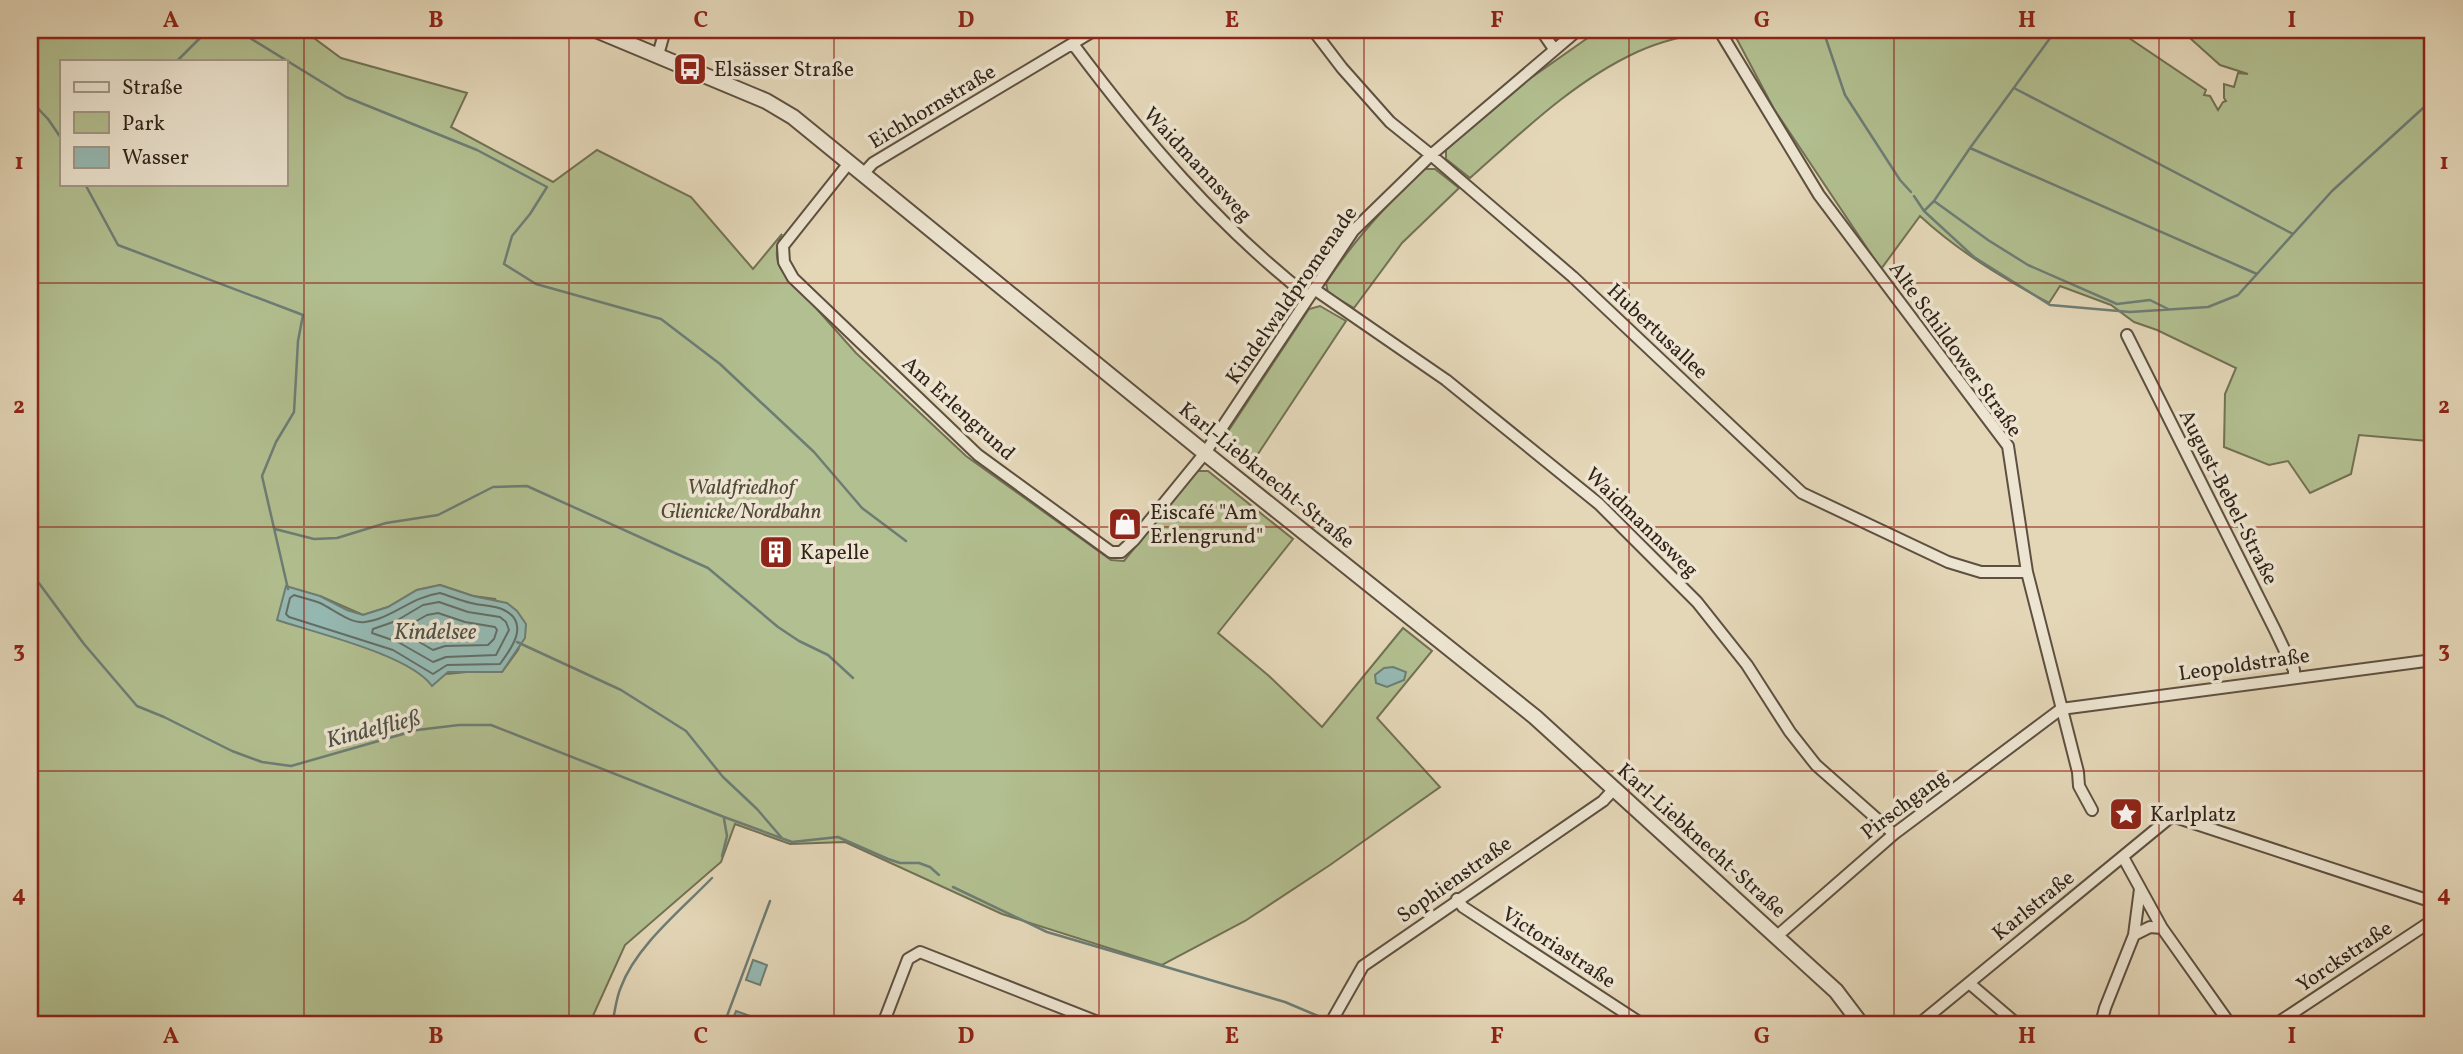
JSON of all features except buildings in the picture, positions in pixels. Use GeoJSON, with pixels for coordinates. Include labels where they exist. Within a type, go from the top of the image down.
{"type":"FeatureCollection","features":[{"type":"Feature","properties":{"kind":"street","name":"Karl-Liebknecht-Straße"},"geometry":{"type":"LineString","coordinates":[[596,30],[780,108],[1535,717],[1836,992],[1861,1024]]}},
{"type":"Feature","properties":{"kind":"street"},"geometry":{"type":"LineString","coordinates":[[658,55],[665,30]]}},
{"type":"Feature","properties":{"kind":"street","name":"Eichhornstraße"},"geometry":{"type":"LineString","coordinates":[[863,174],[873,163],[1095,30]]}},
{"type":"Feature","properties":{"kind":"street","name":"Hubertusallee"},"geometry":{"type":"LineString","coordinates":[[1313,30],[1342,68],[1390,122],[1573,277],[1802,493],[1948,562],[1981,572],[2027,572]]}},
{"type":"Feature","properties":{"kind":"street"},"geometry":{"type":"LineString","coordinates":[[1541,30],[1554,49]]}},
{"type":"Feature","properties":{"kind":"street","name":"Kindelwaldpromenade"},"geometry":{"type":"LineString","coordinates":[[1205,453],[1353,231],[1431,155],[1578,30]]}},
{"type":"Feature","properties":{"kind":"street","name":"Alte Schildower Straße"},"geometry":{"type":"LineString","coordinates":[[1719,30],[1819,195],[2008,446],[2027,572],[2078,772],[2079,786],[2092,810]]}},
{"type":"Feature","properties":{"kind":"street","name":"Waidmannsweg"},"geometry":{"type":"LineString","coordinates":[[1073,44],[1126,116],[1198,197],[1268,265],[1446,380],[1599,504],[1697,602],[1747,665],[1790,732],[1816,765],[1894,834]]}},
{"type":"Feature","properties":{"kind":"street","name":"Am Erlengrund"},"geometry":{"type":"LineString","coordinates":[[849,163],[783,246],[784,262],[793,278],[978,455],[1116,553],[1125,550],[1205,453]]}},
{"type":"Feature","properties":{"kind":"street","name":"August-Bebel-Straße"},"geometry":{"type":"LineString","coordinates":[[2127,335],[2294,670],[2294,677]]}},
{"type":"Feature","properties":{"kind":"street","name":"Leopoldstraße"},"geometry":{"type":"LineString","coordinates":[[2061,709],[2433,660]]}},
{"type":"Feature","properties":{"kind":"street","name":"Pirschgang"},"geometry":{"type":"LineString","coordinates":[[1776,937],[1894,834],[2061,709]]}},
{"type":"Feature","properties":{"kind":"street","name":"Sophienstraße"},"geometry":{"type":"LineString","coordinates":[[1334,1017],[1363,966],[1603,801],[1614,789]]}},
{"type":"Feature","properties":{"kind":"street","name":"Karlstraße"},"geometry":{"type":"LineString","coordinates":[[1919,1024],[2172,816],[2433,902]]}},
{"type":"Feature","properties":{"kind":"street"},"geometry":{"type":"LineString","coordinates":[[2123,857],[2162,928],[2230,1024]]}},
{"type":"Feature","properties":{"kind":"street"},"geometry":{"type":"LineString","coordinates":[[2101,1024],[2134,935],[2140,889]]}},
{"type":"Feature","properties":{"kind":"street","name":"Victoriastraße"},"geometry":{"type":"LineString","coordinates":[[1457,899],[1464,907],[1642,1024]]}},
{"type":"Feature","properties":{"kind":"street","name":"Yorckstraße"},"geometry":{"type":"LineString","coordinates":[[2276,1024],[2433,920]]}},
{"type":"Feature","properties":{"kind":"street"},"geometry":{"type":"LineString","coordinates":[[2134,935],[2150,927],[2162,928]]}},
{"type":"Feature","properties":{"kind":"street"},"geometry":{"type":"LineString","coordinates":[[883,1024],[908,959],[920,952],[1100,1024]]}},
{"type":"Feature","properties":{"kind":"street"},"geometry":{"type":"LineString","coordinates":[[1969,983],[2017,1024]]}},
{"type":"Feature","properties":{"kind":"green space","name":"Waldfriedhof Glienicke/Nordbahn"},"geometry":{"type":"Polygon","coordinates":[[[30,30],[303,30],[341,58],[467,93],[451,127],[553,182],[597,150],[691,197],[753,269],[782,234],[777,252],[781,269],[856,353],[966,456],[1111,560],[1124,561],[1197,471],[1208,471],[1293,539],[1218,633],[1269,676],[1322,727],[1403,628],[1432,651],[1377,718],[1440,787],[1245,921],[1162,965],[1002,914],[845,842],[790,844],[735,824],[721,862],[625,945],[592,1018],[592,1024],[30,1024],[30,30]],[[440,585],[417,590],[388,607],[363,615],[320,596],[382,654],[391,656],[426,676],[477,671],[502,672],[521,642],[495,599],[473,596],[440,585]]]}},
{"type":"Feature","properties":{"kind":"green space"},"geometry":{"type":"Polygon","coordinates":[[[1599,30],[1710,31],[1646,48],[1592,77],[1549,109],[1470,178],[1446,159],[1446,149],[1518,87],[1599,30]]]}},
{"type":"Feature","properties":{"kind":"green space"},"geometry":{"type":"Polygon","coordinates":[[[1732,30],[2117,30],[2206,90],[2204,95],[2210,96],[2218,110],[2226,101],[2224,84],[2234,87],[2238,73],[2248,74],[2220,65],[2181,30],[2433,30],[2433,438],[2428,441],[2359,435],[2351,474],[2310,493],[2288,461],[2269,465],[2224,447],[2225,394],[2236,368],[2157,330],[2134,322],[2111,305],[2060,286],[2049,303],[1982,264],[1920,216],[1881,269],[1774,109],[1732,30]]]}},
{"type":"Feature","properties":{"kind":"green space"},"geometry":{"type":"Polygon","coordinates":[[[1424,169],[1435,169],[1459,188],[1402,243],[1354,308],[1328,293],[1326,283],[1347,252],[1384,209],[1424,169]]]}},
{"type":"Feature","properties":{"kind":"green space"},"geometry":{"type":"Polygon","coordinates":[[[1320,306],[1346,321],[1248,469],[1225,450],[1223,439],[1309,309],[1320,306]]]}},
{"type":"Feature","properties":{"kind":"water","name":"Kindelsee"},"geometry":{"type":"Polygon","coordinates":[[[440,585],[507,603],[517,611],[526,624],[525,638],[502,672],[448,672],[432,686],[404,664],[384,655],[277,620],[286,586],[320,596],[363,615],[388,607],[417,590],[440,585]]]}},
{"type":"Feature","properties":{"kind":"water"},"geometry":{"type":"Polygon","coordinates":[[[1393,667],[1406,672],[1404,680],[1387,687],[1376,683],[1375,675],[1384,668],[1393,667]]]}},
{"type":"Feature","properties":{"kind":"water"},"geometry":{"type":"Polygon","coordinates":[[[753,960],[767,965],[760,985],[746,980],[753,960]]]}},
{"type":"Feature","properties":{"kind":"water"},"geometry":{"type":"Polygon","coordinates":[[[736,1011],[753,1017],[750,1024],[731,1024],[736,1011]]]}},
{"type":"Feature","properties":{"kind":"waterway"},"geometry":{"type":"LineString","coordinates":[[178,60],[208,30]]}},
{"type":"Feature","properties":{"kind":"waterway"},"geometry":{"type":"LineString","coordinates":[[237,30],[286,60]]}},
{"type":"Feature","properties":{"kind":"waterway"},"geometry":{"type":"LineString","coordinates":[[1823,30],[1845,95],[1900,180],[1911,192]]}},
{"type":"Feature","properties":{"kind":"waterway"},"geometry":{"type":"LineString","coordinates":[[1924,211],[1934,201],[2056,30]]}},
{"type":"Feature","properties":{"kind":"waterway"},"geometry":{"type":"LineString","coordinates":[[287,61],[346,97],[477,150],[547,187],[512,236],[504,264],[536,284],[661,319],[720,364],[814,452],[862,508],[906,541]]}},
{"type":"Feature","properties":{"kind":"waterway"},"geometry":{"type":"LineString","coordinates":[[2014,88],[2293,234]]}},
{"type":"Feature","properties":{"kind":"waterway"},"geometry":{"type":"LineString","coordinates":[[1914,196],[1924,211],[1974,257],[2050,305],[2130,312],[2208,307],[2238,295],[2332,191],[2433,99]]}},
{"type":"Feature","properties":{"kind":"waterway"},"geometry":{"type":"LineString","coordinates":[[30,100],[60,137]]}},
{"type":"Feature","properties":{"kind":"waterway"},"geometry":{"type":"LineString","coordinates":[[1970,148],[2257,274]]}},
{"type":"Feature","properties":{"kind":"waterway"},"geometry":{"type":"LineString","coordinates":[[86,186],[118,245],[303,315],[298,341],[294,412],[276,442],[262,476],[288,589]]}},
{"type":"Feature","properties":{"kind":"waterway"},"geometry":{"type":"LineString","coordinates":[[1934,201],[2028,265],[2117,304],[2150,300],[2168,309]]}},
{"type":"Feature","properties":{"kind":"waterway"},"geometry":{"type":"LineString","coordinates":[[275,529],[314,539],[337,538],[386,523],[438,515],[493,487],[527,486],[708,568],[778,627],[828,655],[853,678]]}},
{"type":"Feature","properties":{"kind":"waterway","name":"Kindelfließ"},"geometry":{"type":"LineString","coordinates":[[30,571],[84,644],[137,706],[232,751],[262,762],[291,766],[417,730],[459,725],[491,725],[792,842],[838,837],[900,863],[919,863],[930,867],[939,875]]}},
{"type":"Feature","properties":{"kind":"waterway"},"geometry":{"type":"LineString","coordinates":[[517,642],[621,690],[686,731],[723,777],[757,809],[781,837]]}},
{"type":"Feature","properties":{"kind":"waterway"},"geometry":{"type":"LineString","coordinates":[[722,856],[727,836],[724,819]]}},
{"type":"Feature","properties":{"kind":"waterway","name":"Kindelfließ"},"geometry":{"type":"LineString","coordinates":[[612,1024],[619,991],[637,957],[712,878]]}},
{"type":"Feature","properties":{"kind":"waterway"},"geometry":{"type":"LineString","coordinates":[[953,887],[1047,932],[1285,1002],[1325,1019]]}},
{"type":"Feature","properties":{"kind":"waterway","name":"Kindelfließ"},"geometry":{"type":"LineString","coordinates":[[724,1024],[770,901]]}},
{"type":"Feature","properties":{"kind":"place","name":"Elsässer Straße"},"geometry":{"type":"Point","coordinates":[690,69]}},
{"type":"Feature","properties":{"kind":"place","name":"Eiscafé \"Am Erlengrund\""},"geometry":{"type":"Point","coordinates":[1125,524]}},
{"type":"Feature","properties":{"kind":"place","name":"Kapelle"},"geometry":{"type":"Point","coordinates":[776,552]}},
{"type":"Feature","properties":{"kind":"place","name":"Karlplatz"},"geometry":{"type":"Point","coordinates":[2126,814]}}]}
